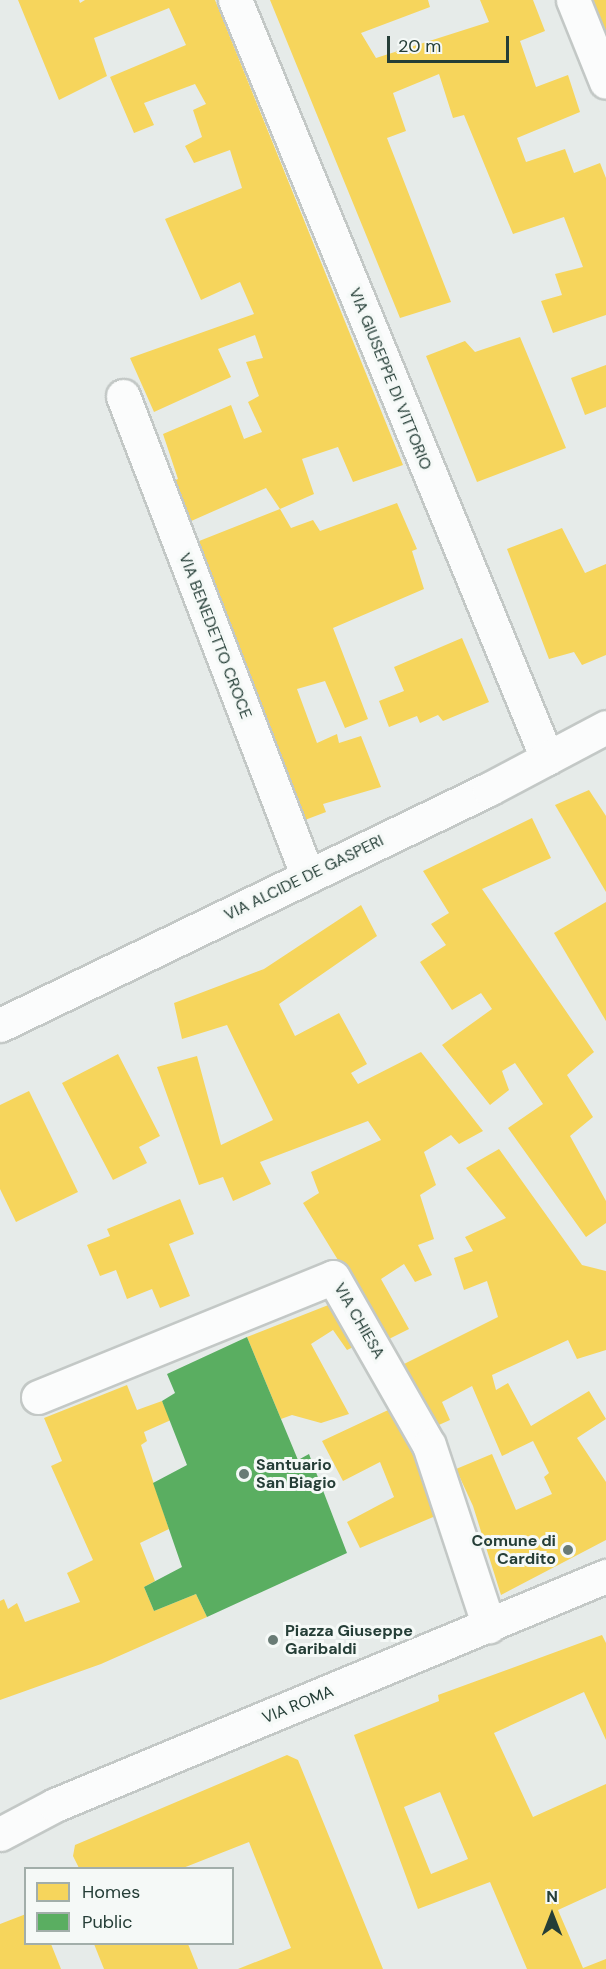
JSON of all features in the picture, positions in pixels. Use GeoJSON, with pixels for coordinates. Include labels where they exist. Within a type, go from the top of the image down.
{"type":"FeatureCollection","features":[{"type":"Feature","properties":{"kind":"street","name":"VIA GIUSEPPE DI VITTORIO"},"geometry":{"type":"LineString","coordinates":[[235,0],[547,758]]}},
{"type":"Feature","properties":{"kind":"street"},"geometry":{"type":"LineString","coordinates":[[573,0],[606,82]]}},
{"type":"Feature","properties":{"kind":"street","name":"VIA BENEDETTO CROCE"},"geometry":{"type":"LineString","coordinates":[[123,396],[308,877]]}},
{"type":"Feature","properties":{"kind":"street","name":"VIA ALCIDE DE GASPERI"},"geometry":{"type":"LineString","coordinates":[[0,1025],[308,877],[606,727]]}},
{"type":"Feature","properties":{"kind":"street","name":"VIA CHIESA"},"geometry":{"type":"LineString","coordinates":[[38,1396],[333,1277],[429,1445],[489,1626]]}},
{"type":"Feature","properties":{"kind":"street","name":"VIA ROMA"},"geometry":{"type":"LineString","coordinates":[[0,1834],[56,1804],[489,1626],[604,1584]]}},
{"type":"Feature","properties":{"kind":"building: Homes"},"geometry":{"type":"Polygon","coordinates":[[[18,0],[79,0],[80,3],[85,0],[215,0],[403,465],[353,482],[338,447],[302,459],[314,494],[280,509],[266,488],[189,522],[173,481],[178,479],[163,434],[231,405],[244,439],[262,432],[248,402],[259,396],[246,362],[263,358],[255,335],[218,349],[231,377],[154,412],[130,358],[254,314],[240,282],[201,300],[165,219],[242,188],[230,150],[194,163],[185,146],[202,137],[193,110],[206,104],[195,84],[144,103],[154,125],[134,133],[110,77],[186,45],[169,8],[94,38],[107,76],[59,100],[18,0]]]}},
{"type":"Feature","properties":{"kind":"building: Homes"},"geometry":{"type":"Polygon","coordinates":[[[270,0],[428,0],[430,7],[361,33],[376,58],[489,22],[480,0],[533,0],[545,31],[520,41],[536,87],[568,75],[580,112],[517,138],[526,162],[565,149],[574,173],[600,163],[606,178],[606,315],[553,333],[541,301],[562,295],[555,274],[583,267],[564,217],[513,234],[464,115],[453,118],[439,74],[393,93],[406,131],[387,138],[451,302],[400,318],[270,0]]]}},
{"type":"Feature","properties":{"kind":"building: Homes"},"geometry":{"type":"Polygon","coordinates":[[[592,0],[606,0],[606,34],[592,0]]]}},
{"type":"Feature","properties":{"kind":"building: Homes"},"geometry":{"type":"Polygon","coordinates":[[[520,337],[566,448],[477,482],[426,356],[465,341],[475,352],[520,337]]]}},
{"type":"Feature","properties":{"kind":"building: Homes"},"geometry":{"type":"Polygon","coordinates":[[[606,365],[606,407],[585,415],[571,378],[606,365]]]}},
{"type":"Feature","properties":{"kind":"building: Homes"},"geometry":{"type":"Polygon","coordinates":[[[397,503],[417,549],[412,551],[424,589],[333,628],[368,719],[345,728],[325,681],[297,689],[317,743],[337,734],[339,743],[361,736],[381,787],[323,804],[326,812],[297,823],[184,547],[280,509],[291,528],[313,520],[320,531],[397,503]]]}},
{"type":"Feature","properties":{"kind":"building: Homes"},"geometry":{"type":"Polygon","coordinates":[[[562,528],[585,573],[606,564],[606,655],[582,665],[574,652],[549,659],[507,549],[562,528]]]}},
{"type":"Feature","properties":{"kind":"building: Homes"},"geometry":{"type":"Polygon","coordinates":[[[462,638],[489,702],[443,721],[438,715],[420,723],[417,716],[389,727],[379,701],[404,691],[394,667],[462,638]]]}},
{"type":"Feature","properties":{"kind":"building: Homes"},"geometry":{"type":"Polygon","coordinates":[[[589,790],[606,816],[606,892],[555,805],[589,790]]]}},
{"type":"Feature","properties":{"kind":"building: Homes"},"geometry":{"type":"Polygon","coordinates":[[[532,818],[551,858],[482,889],[594,1052],[567,1075],[593,1117],[570,1136],[606,1201],[606,1223],[586,1237],[508,1128],[543,1104],[515,1063],[502,1071],[509,1090],[490,1105],[442,1045],[492,1009],[481,993],[452,1010],[420,962],[446,945],[431,924],[449,913],[423,871],[532,818]]]}},
{"type":"Feature","properties":{"kind":"building: Homes"},"geometry":{"type":"Polygon","coordinates":[[[606,902],[606,1021],[554,933],[606,902]]]}},
{"type":"Feature","properties":{"kind":"building: Homes"},"geometry":{"type":"Polygon","coordinates":[[[361,905],[377,936],[279,1004],[295,1036],[339,1013],[367,1064],[351,1073],[358,1084],[421,1052],[483,1131],[459,1144],[451,1135],[424,1152],[436,1185],[420,1195],[434,1239],[418,1245],[432,1275],[415,1282],[404,1264],[381,1279],[409,1329],[387,1340],[303,1203],[319,1193],[311,1172],[381,1140],[368,1121],[260,1162],[271,1184],[233,1201],[223,1177],[199,1185],[157,1067],[197,1056],[221,1145],[273,1120],[227,1025],[182,1039],[174,1003],[264,969],[361,905]]]}},
{"type":"Feature","properties":{"kind":"building: Homes"},"geometry":{"type":"Polygon","coordinates":[[[118,1054],[160,1136],[139,1147],[147,1163],[113,1180],[62,1083],[118,1054]]]}},
{"type":"Feature","properties":{"kind":"building: Homes"},"geometry":{"type":"Polygon","coordinates":[[[29,1091],[78,1192],[16,1222],[0,1189],[0,1105],[29,1091]]]}},
{"type":"Feature","properties":{"kind":"building: Homes"},"geometry":{"type":"Polygon","coordinates":[[[499,1149],[582,1265],[606,1271],[606,1350],[577,1359],[568,1340],[492,1375],[496,1390],[508,1383],[531,1426],[589,1391],[606,1419],[577,1438],[606,1482],[606,1540],[501,1595],[473,1506],[456,1469],[492,1454],[516,1510],[552,1494],[544,1477],[549,1473],[533,1441],[502,1456],[472,1386],[442,1402],[450,1420],[432,1428],[402,1365],[498,1317],[487,1281],[464,1290],[454,1258],[473,1251],[465,1237],[506,1218],[466,1168],[499,1149]]]}},
{"type":"Feature","properties":{"kind":"building: Homes"},"geometry":{"type":"Polygon","coordinates":[[[180,1199],[194,1234],[169,1244],[190,1296],[160,1308],[152,1289],[127,1299],[116,1270],[100,1276],[87,1245],[110,1236],[107,1229],[180,1199]]]}},
{"type":"Feature","properties":{"kind":"building: Homes"},"geometry":{"type":"Polygon","coordinates":[[[336,1302],[362,1343],[347,1350],[333,1330],[311,1344],[349,1414],[321,1423],[292,1415],[281,1419],[247,1337],[336,1302]]]}},
{"type":"Feature","properties":{"kind":"building: Homes"},"geometry":{"type":"Polygon","coordinates":[[[127,1385],[137,1410],[162,1401],[171,1420],[144,1432],[147,1441],[141,1445],[169,1529],[140,1543],[155,1581],[144,1587],[154,1611],[196,1594],[207,1617],[101,1664],[0,1700],[0,1601],[4,1599],[8,1609],[17,1603],[25,1622],[80,1602],[67,1573],[93,1560],[51,1466],[62,1461],[44,1418],[127,1385]]]}},
{"type":"Feature","properties":{"kind":"building: Homes"},"geometry":{"type":"Polygon","coordinates":[[[401,1404],[445,1512],[360,1548],[347,1522],[394,1497],[380,1462],[343,1481],[322,1441],[401,1404]]]}},
{"type":"Feature","properties":{"kind":"building: Homes"},"geometry":{"type":"Polygon","coordinates":[[[602,1635],[606,1643],[606,1740],[584,1692],[494,1733],[533,1817],[606,1784],[606,1888],[558,1910],[583,1968],[606,1959],[606,1969],[527,1969],[490,1882],[418,1909],[354,1735],[439,1701],[438,1695],[602,1635]],[[440,1792],[404,1807],[431,1874],[468,1859],[440,1792]]]}},
{"type":"Feature","properties":{"kind":"building: Homes"},"geometry":{"type":"Polygon","coordinates":[[[287,1755],[298,1760],[383,1969],[238,1969],[291,1948],[249,1842],[186,1867],[78,1867],[73,1856],[75,1845],[287,1755]]]}},
{"type":"Feature","properties":{"kind":"building: Homes"},"geometry":{"type":"Polygon","coordinates":[[[24,1915],[24,1945],[51,1945],[61,1969],[0,1969],[0,1924],[24,1915]]]}},
{"type":"Feature","properties":{"kind":"building: Homes"},"geometry":{"type":"Polygon","coordinates":[[[94,1945],[188,1945],[198,1969],[104,1969],[94,1945]]]}},
{"type":"Feature","properties":{"kind":"building: Public","name":"Santuario San Biagio"},"geometry":{"type":"Polygon","coordinates":[[[247,1337],[298,1460],[309,1454],[347,1553],[207,1617],[196,1594],[154,1611],[144,1587],[182,1567],[153,1483],[187,1465],[162,1401],[175,1393],[167,1374],[247,1337]]]}},
{"type":"Feature","properties":{"kind":"place","name":"Santuario San Biagio"},"geometry":{"type":"Point","coordinates":[244,1474]}},
{"type":"Feature","properties":{"kind":"place","name":"Comune di Cardito"},"geometry":{"type":"Point","coordinates":[568,1550]}},
{"type":"Feature","properties":{"kind":"place","name":"Piazza Giuseppe Garibaldi"},"geometry":{"type":"Point","coordinates":[273,1640]}}]}
